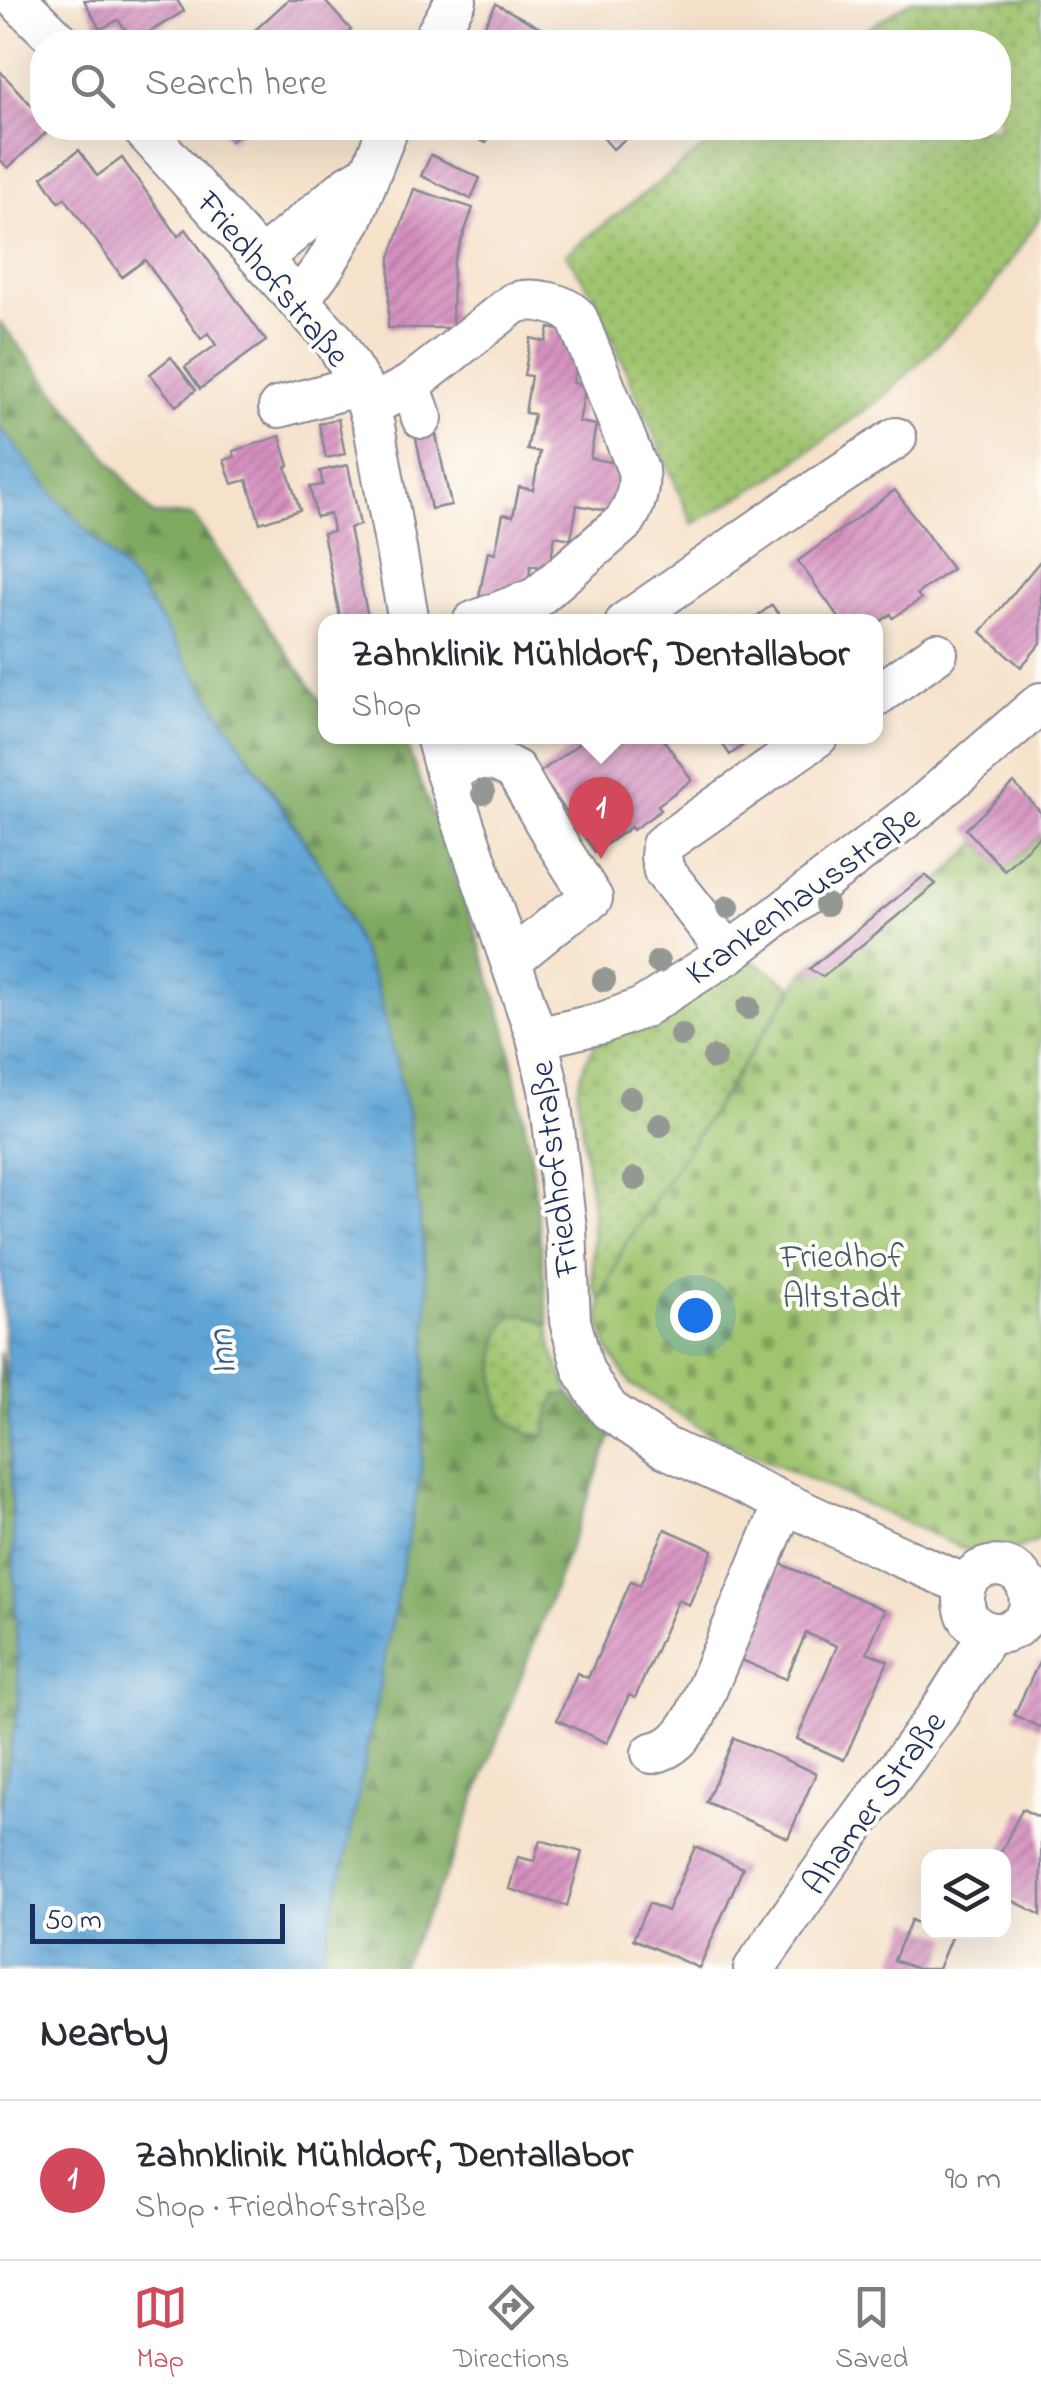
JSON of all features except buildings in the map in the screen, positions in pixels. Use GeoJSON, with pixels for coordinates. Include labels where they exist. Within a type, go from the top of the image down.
{"type":"FeatureCollection","features":[{"type":"Feature","properties":{"kind":"street"},"geometry":{"type":"LineString","coordinates":[[17,0],[48,30]]}},
{"type":"Feature","properties":{"kind":"street"},"geometry":{"type":"LineString","coordinates":[[439,30],[456,0]]}},
{"type":"Feature","properties":{"kind":"street","name":"Friedhofstraße"},"geometry":{"type":"LineString","coordinates":[[153,140],[334,340],[365,396],[381,460],[408,614]]}},
{"type":"Feature","properties":{"kind":"street"},"geometry":{"type":"LineString","coordinates":[[298,301],[326,264],[352,219],[384,140]]}},
{"type":"Feature","properties":{"kind":"street"},"geometry":{"type":"LineString","coordinates":[[261,259],[348,186],[373,171]]}},
{"type":"Feature","properties":{"kind":"street"},"geometry":{"type":"LineString","coordinates":[[279,408],[365,396],[416,401],[514,303],[526,300],[568,308],[577,318],[639,481],[625,521],[536,598],[494,614]]}},
{"type":"Feature","properties":{"kind":"street"},"geometry":{"type":"LineString","coordinates":[[638,614],[896,438]]}},
{"type":"Feature","properties":{"kind":"street"},"geometry":{"type":"LineString","coordinates":[[883,691],[936,653]]}},
{"type":"Feature","properties":{"kind":"street","name":"Krankenhausstraße"},"geometry":{"type":"LineString","coordinates":[[537,1038],[602,1023],[642,1008],[729,953],[924,804],[1041,703]]}},
{"type":"Feature","properties":{"kind":"street"},"geometry":{"type":"LineString","coordinates":[[729,953],[664,871],[662,846],[807,744]]}},
{"type":"Feature","properties":{"kind":"street"},"geometry":{"type":"LineString","coordinates":[[442,747],[515,770],[604,894],[564,916],[510,960]]}},
{"type":"Feature","properties":{"kind":"street","name":"Friedhofstraße"},"geometry":{"type":"LineString","coordinates":[[442,747],[537,1038],[549,1089],[566,1228],[570,1321],[592,1388],[609,1410],[664,1447],[966,1585]]}},
{"type":"Feature","properties":{"kind":"street"},"geometry":{"type":"LineString","coordinates":[[652,1754],[680,1740],[695,1717],[784,1504]]}},
{"type":"Feature","properties":{"kind":"street"},"geometry":{"type":"LineString","coordinates":[[1005,1566],[1031,1583],[1024,1619],[1009,1631],[989,1632],[969,1620],[963,1597],[966,1585],[987,1568],[1005,1566]]}},
{"type":"Feature","properties":{"kind":"street","name":"Ahamer Straße"},"geometry":{"type":"LineString","coordinates":[[754,1969],[939,1713],[989,1632]]}},
{"type":"Feature","properties":{"kind":"green space"},"geometry":{"type":"Polygon","coordinates":[[[912,0],[1041,0],[1041,216],[987,295],[888,393],[772,478],[693,524],[593,294],[566,254],[713,140],[1011,140],[1011,30],[866,30],[912,0]]]}},
{"type":"Feature","properties":{"kind":"green space"},"geometry":{"type":"Polygon","coordinates":[[[0,322],[153,515],[193,515],[318,697],[318,744],[406,744],[473,924],[506,1028],[531,1154],[549,1325],[525,1315],[509,1320],[504,1327],[496,1361],[498,1401],[502,1412],[517,1428],[545,1436],[551,1405],[558,1395],[570,1394],[612,1434],[450,1866],[400,1969],[319,1969],[347,1852],[421,1471],[428,1297],[408,1112],[377,988],[333,886],[273,791],[218,712],[0,427],[0,322]]]}},
{"type":"Feature","properties":{"kind":"green space","name":"Friedhof Altstadt"},"geometry":{"type":"Polygon","coordinates":[[[1041,835],[1041,1536],[1003,1555],[967,1550],[713,1436],[631,1384],[608,1349],[600,1321],[601,1300],[623,1248],[805,971],[925,875],[937,883],[978,842],[1004,870],[1041,835]]]}},
{"type":"Feature","properties":{"kind":"green space"},"geometry":{"type":"Polygon","coordinates":[[[745,962],[757,963],[793,987],[623,1248],[601,1300],[593,1287],[592,1206],[577,1090],[584,1065],[596,1043],[745,962]]]}},
{"type":"Feature","properties":{"kind":"green space"},"geometry":{"type":"Polygon","coordinates":[[[533,1315],[549,1325],[552,1349],[570,1394],[558,1395],[546,1436],[530,1433],[509,1421],[496,1391],[496,1356],[502,1328],[509,1318],[533,1315]]]}},
{"type":"Feature","properties":{"kind":"green space"},"geometry":{"type":"Polygon","coordinates":[[[0,1352],[8,1394],[19,1700],[0,1814],[0,1352]]]}},
{"type":"Feature","properties":{"kind":"water","name":"Inn"},"geometry":{"type":"Polygon","coordinates":[[[0,427],[54,495],[136,583],[333,886],[377,988],[408,1112],[428,1297],[421,1471],[347,1852],[319,1969],[0,1969],[0,1814],[19,1700],[0,1252],[0,427]]]}},
{"type":"Feature","properties":{"kind":"place","name":"Zahnklinik Mühldorf, Dentallabor"},"geometry":{"type":"Point","coordinates":[601,859]}}]}
